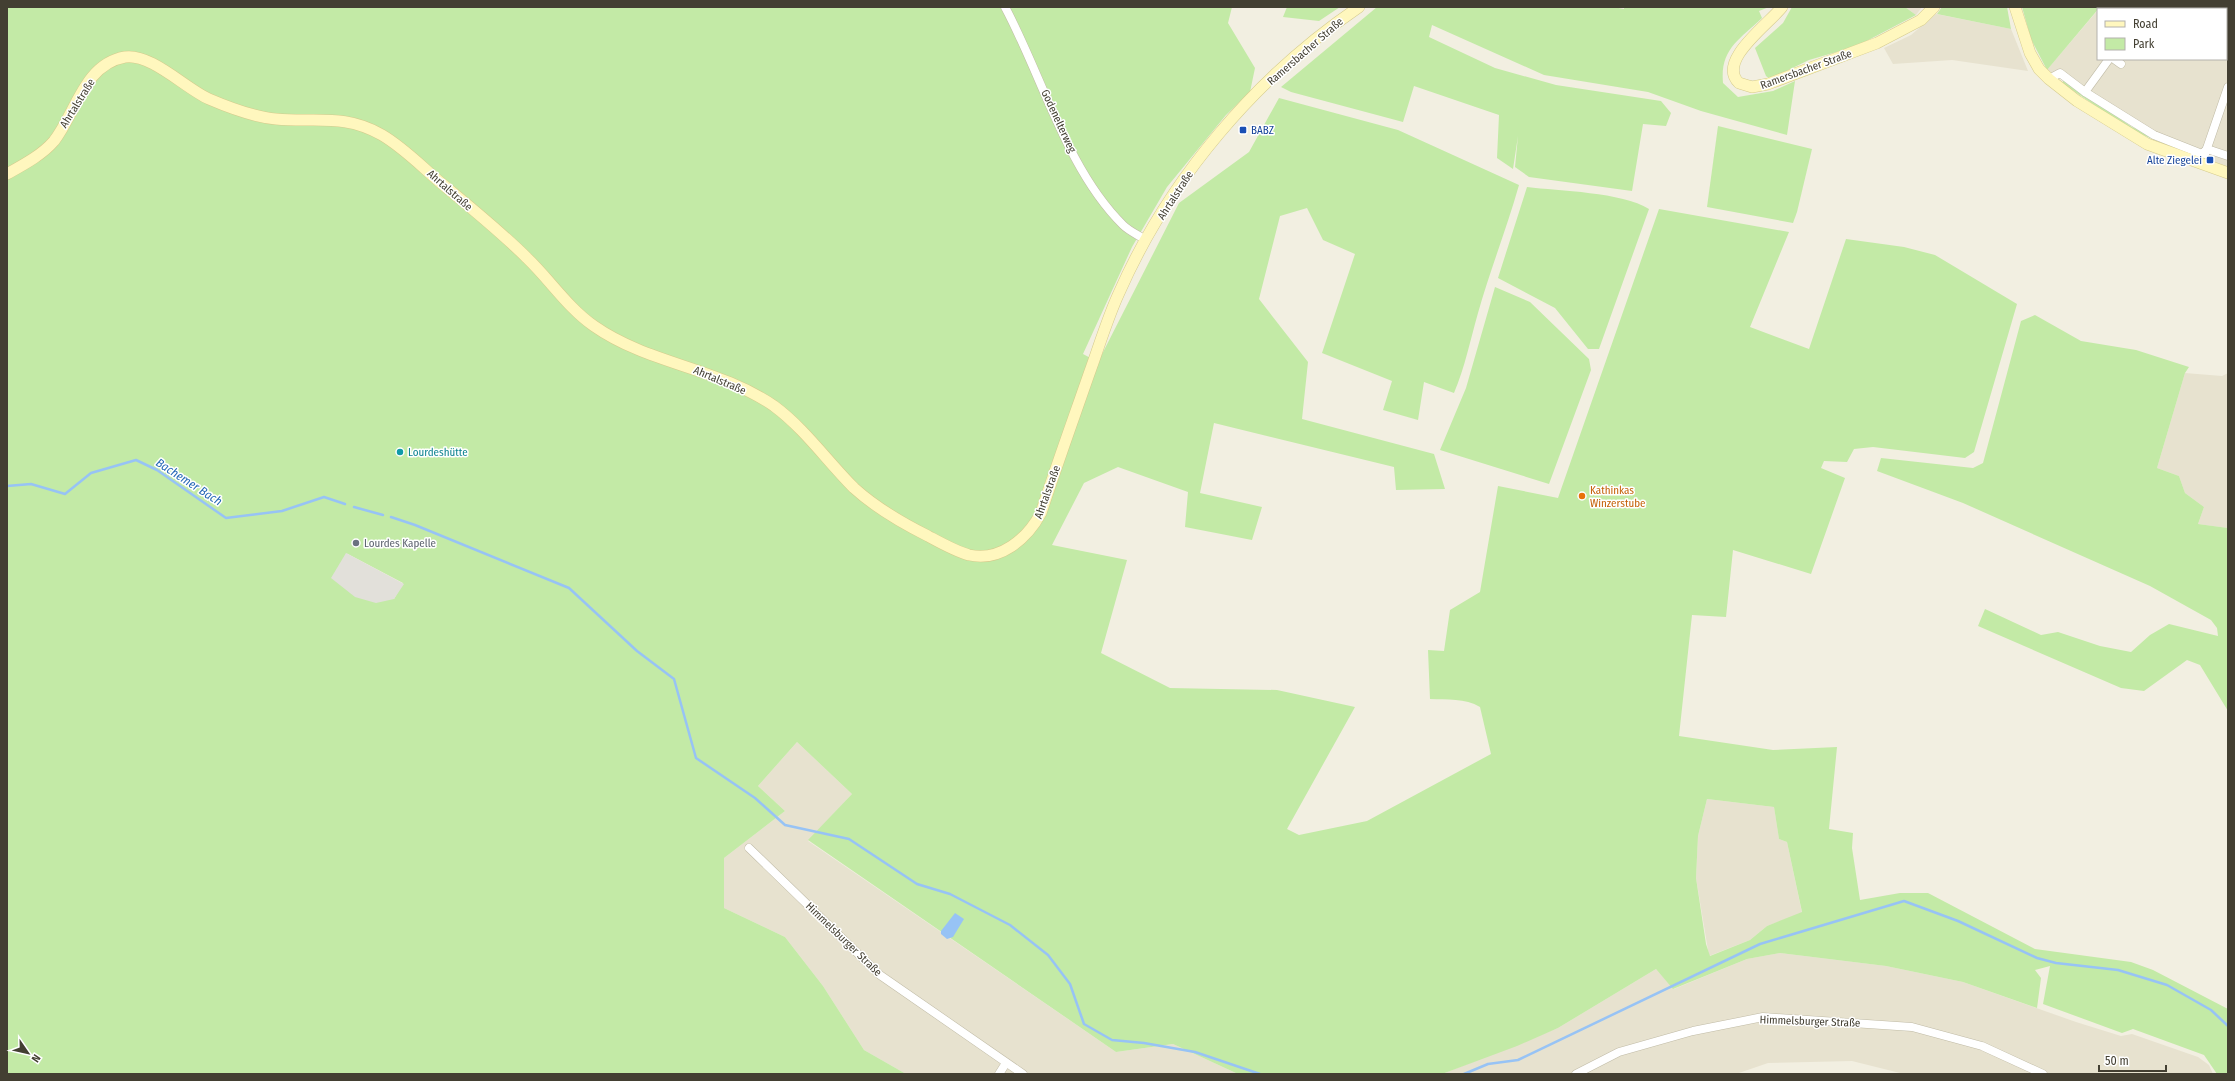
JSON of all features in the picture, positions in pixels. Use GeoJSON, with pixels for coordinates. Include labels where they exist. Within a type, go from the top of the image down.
{"type":"FeatureCollection","features":[{"type":"Feature","properties":{"kind":"main road","name":"Ramersbacher Straße"},"geometry":{"type":"LineString","coordinates":[[1253,97],[1333,25],[1359,7]]}},
{"type":"Feature","properties":{"kind":"main road","name":"Ramersbacher Straße"},"geometry":{"type":"LineString","coordinates":[[1782,7],[1740,49],[1733,65],[1733,72],[1739,83],[1752,87],[1768,84],[1877,43],[1921,20],[1934,7]]}},
{"type":"Feature","properties":{"kind":"main road"},"geometry":{"type":"LineString","coordinates":[[2015,7],[2030,53],[2039,69],[2049,80],[2077,101],[2147,144],[2228,173]]}},
{"type":"Feature","properties":{"kind":"main road","name":"Ahrtalstraße"},"geometry":{"type":"LineString","coordinates":[[7,174],[28,162],[52,143],[88,82],[104,66],[113,60],[130,56],[163,70],[205,97],[236,110],[274,119],[325,118],[360,125],[380,134],[400,147],[457,196],[527,258],[577,312],[592,325],[611,337],[642,352],[700,370],[753,394],[773,406],[792,421],[844,478],[870,501],[916,530],[969,555],[984,555],[1006,550],[1024,537],[1034,527],[1041,513],[1106,325],[1119,292],[1146,240],[1190,170],[1227,124],[1253,97]]}},
{"type":"Feature","properties":{"kind":"street","name":"Godenelterweg"},"geometry":{"type":"LineString","coordinates":[[1005,7],[1023,40],[1067,143],[1104,204],[1124,226],[1146,240]]}},
{"type":"Feature","properties":{"kind":"street"},"geometry":{"type":"LineString","coordinates":[[2085,92],[2108,60]]}},
{"type":"Feature","properties":{"kind":"street"},"geometry":{"type":"LineString","coordinates":[[2115,60],[2121,64]]}},
{"type":"Feature","properties":{"kind":"street"},"geometry":{"type":"LineString","coordinates":[[2049,80],[2060,73],[2085,92],[2154,135],[2202,154],[2207,149]]}},
{"type":"Feature","properties":{"kind":"street"},"geometry":{"type":"LineString","coordinates":[[2202,164],[2228,87]]}},
{"type":"Feature","properties":{"kind":"street"},"geometry":{"type":"LineString","coordinates":[[2207,149],[2228,156]]}},
{"type":"Feature","properties":{"kind":"street","name":"Himmelsburger Straße"},"geometry":{"type":"LineString","coordinates":[[749,848],[880,975],[1023,1074]]}},
{"type":"Feature","properties":{"kind":"street","name":"Himmelsburger Straße"},"geometry":{"type":"LineString","coordinates":[[1576,1074],[1620,1052],[1693,1031],[1763,1016],[1912,1027],[1982,1046],[2043,1074]]}},
{"type":"Feature","properties":{"kind":"street"},"geometry":{"type":"LineString","coordinates":[[999,1074],[1006,1063]]}},
{"type":"Feature","properties":{"kind":"shaded area"},"geometry":{"type":"Polygon","coordinates":[[[1905,7],[1922,7],[1916,15],[1905,7]]]}},
{"type":"Feature","properties":{"kind":"shaded area"},"geometry":{"type":"Polygon","coordinates":[[[2228,7],[2228,167],[2167,146],[2117,116],[2047,70],[2097,11],[2097,60],[2227,60],[2227,8],[2099,8],[2228,7]]]}},
{"type":"Feature","properties":{"kind":"shaded area"},"geometry":{"type":"Polygon","coordinates":[[[1936,14],[2011,29],[2028,71],[1952,60],[1893,64],[1884,48],[1911,35],[1936,14]]]}},
{"type":"Feature","properties":{"kind":"shaded area"},"geometry":{"type":"Polygon","coordinates":[[[2185,373],[2222,376],[2228,373],[2228,528],[2198,524],[2204,507],[2185,493],[2179,476],[2157,468],[2185,373]]]}},
{"type":"Feature","properties":{"kind":"shaded area"},"geometry":{"type":"Polygon","coordinates":[[[346,553],[404,584],[394,599],[376,603],[355,597],[331,578],[346,553]]]}},
{"type":"Feature","properties":{"kind":"shaded area"},"geometry":{"type":"Polygon","coordinates":[[[797,742],[852,794],[808,841],[1116,1052],[1173,1044],[1238,1074],[906,1074],[864,1050],[823,986],[785,937],[724,908],[724,858],[785,811],[758,786],[797,742]]]}},
{"type":"Feature","properties":{"kind":"shaded area"},"geometry":{"type":"Polygon","coordinates":[[[1707,799],[1774,807],[1779,839],[1787,842],[1802,913],[1767,926],[1750,940],[1709,956],[1696,878],[1698,836],[1707,799]]]}},
{"type":"Feature","properties":{"kind":"shaded area"},"geometry":{"type":"Polygon","coordinates":[[[1780,953],[1886,966],[1963,982],[2076,1022],[2121,1036],[2132,1034],[2198,1057],[2209,1065],[2213,1074],[1904,1074],[1852,1061],[1768,1063],[1736,1074],[1442,1074],[1558,1028],[1656,969],[1674,989],[1747,959],[1780,953]]]}},
{"type":"Feature","properties":{"kind":"green space"},"geometry":{"type":"Polygon","coordinates":[[[7,7],[1232,7],[1228,23],[1255,68],[1250,92],[1226,115],[1167,187],[1132,247],[1083,354],[1098,362],[1179,203],[1249,152],[1279,98],[1398,130],[1519,185],[1454,393],[1424,382],[1418,420],[1383,410],[1392,381],[1322,353],[1355,254],[1323,240],[1307,208],[1280,216],[1259,299],[1308,362],[1302,419],[1434,454],[1445,489],[1396,490],[1394,467],[1214,423],[1200,493],[1262,507],[1252,540],[1185,527],[1188,492],[1118,467],[1084,483],[1052,545],[1127,560],[1101,653],[1170,688],[1277,690],[1355,707],[1287,829],[1299,835],[1367,821],[1491,754],[1480,707],[1462,701],[1430,699],[1428,650],[1444,651],[1450,610],[1480,592],[1498,486],[1558,498],[1659,209],[1789,232],[1750,327],[1809,349],[1846,239],[1904,247],[1935,255],[2017,304],[1974,452],[1965,458],[1873,447],[1854,449],[1847,462],[1824,461],[1821,468],[1845,478],[1811,574],[1733,550],[1726,617],[1692,615],[1679,736],[1773,750],[1837,747],[1829,829],[1853,833],[1852,848],[1860,900],[1900,893],[1928,893],[2035,949],[2131,962],[2153,970],[2228,1009],[2228,1074],[2217,1074],[2204,1055],[2133,1029],[2122,1033],[2043,1004],[2050,966],[2035,970],[2041,978],[2037,1008],[1963,982],[1886,966],[1780,953],[1747,959],[1673,989],[1656,969],[1558,1028],[1517,1046],[1442,1074],[1238,1074],[1173,1044],[1116,1052],[808,840],[852,794],[797,742],[758,786],[785,811],[724,858],[724,908],[785,937],[823,986],[864,1050],[906,1074],[7,1074],[7,7]],[[346,553],[394,599],[403,583],[346,553]],[[1707,799],[1698,836],[1696,878],[1706,944],[1710,956],[1750,940],[1767,926],[1802,912],[1787,842],[1779,839],[1774,807],[1707,799]]]}},
{"type":"Feature","properties":{"kind":"green space"},"geometry":{"type":"Polygon","coordinates":[[[1287,7],[1340,7],[1319,21],[1283,17],[1287,7]]]}},
{"type":"Feature","properties":{"kind":"green space"},"geometry":{"type":"Polygon","coordinates":[[[1377,7],[1613,7],[1624,9],[1624,7],[1769,7],[1759,11],[1762,18],[1739,39],[1728,53],[1723,71],[1723,83],[1738,97],[1773,91],[1795,81],[1787,135],[1701,111],[1648,92],[1544,75],[1432,25],[1429,37],[1495,68],[1556,85],[1661,101],[1671,113],[1666,126],[1643,124],[1632,191],[1529,177],[1515,167],[1518,136],[1513,169],[1497,158],[1499,115],[1414,86],[1403,122],[1291,92],[1281,87],[1377,7]]]}},
{"type":"Feature","properties":{"kind":"green space"},"geometry":{"type":"Polygon","coordinates":[[[1792,7],[1905,7],[1916,15],[1857,46],[1809,60],[1770,79],[1766,76],[1755,48],[1783,23],[1792,7]]]}},
{"type":"Feature","properties":{"kind":"green space"},"geometry":{"type":"Polygon","coordinates":[[[1942,7],[2007,7],[2011,29],[1937,14],[1942,7]]]}},
{"type":"Feature","properties":{"kind":"green space"},"geometry":{"type":"Polygon","coordinates":[[[2022,7],[2100,7],[2097,8],[2097,11],[2047,70],[2031,39],[2022,7]]]}},
{"type":"Feature","properties":{"kind":"green space"},"geometry":{"type":"Polygon","coordinates":[[[2064,80],[2132,127],[2196,155],[2195,157],[2131,130],[2062,83],[2064,80]]]}},
{"type":"Feature","properties":{"kind":"green space"},"geometry":{"type":"Polygon","coordinates":[[[1718,126],[1812,149],[1793,223],[1707,207],[1718,126]]]}},
{"type":"Feature","properties":{"kind":"green space"},"geometry":{"type":"Polygon","coordinates":[[[1527,187],[1607,196],[1637,203],[1649,209],[1599,349],[1588,349],[1555,308],[1498,278],[1527,187]]]}},
{"type":"Feature","properties":{"kind":"green space"},"geometry":{"type":"Polygon","coordinates":[[[1495,287],[1530,302],[1589,359],[1591,370],[1549,484],[1440,450],[1466,388],[1495,287]]]}},
{"type":"Feature","properties":{"kind":"green space"},"geometry":{"type":"Polygon","coordinates":[[[2035,315],[2081,341],[2136,350],[2189,367],[2185,373],[2157,468],[2179,476],[2185,493],[2204,507],[2198,524],[2228,528],[2228,711],[2200,665],[2187,660],[2144,691],[2121,688],[1978,626],[1985,609],[2041,635],[2058,632],[2100,646],[2131,652],[2150,635],[2169,624],[2218,636],[2217,628],[2211,620],[2150,586],[1963,503],[1877,471],[1881,458],[1973,468],[1983,463],[2021,321],[2035,315]]]}},
{"type":"Feature","properties":{"kind":"water"},"geometry":{"type":"Polygon","coordinates":[[[955,913],[964,919],[953,937],[947,939],[941,934],[941,931],[955,913]]]}},
{"type":"Feature","properties":{"kind":"waterway","name":"Bachemer Bach"},"geometry":{"type":"LineString","coordinates":[[7,486],[31,484],[65,494],[91,473],[136,460],[157,470],[226,518],[282,511],[324,497],[345,504]]}},
{"type":"Feature","properties":{"kind":"waterway","name":"Bachemer Bach"},"geometry":{"type":"LineString","coordinates":[[354,507],[383,515]]}},
{"type":"Feature","properties":{"kind":"waterway"},"geometry":{"type":"LineString","coordinates":[[391,517],[415,525],[569,588],[637,651],[674,679],[696,758],[755,798],[785,825],[849,839],[917,884],[950,894],[1010,925],[1048,955],[1070,984],[1084,1024],[1112,1040],[1144,1043],[1195,1052],[1260,1074]]}},
{"type":"Feature","properties":{"kind":"waterway"},"geometry":{"type":"LineString","coordinates":[[1464,1074],[1488,1064],[1518,1060],[1760,944],[1904,901],[1958,921],[2037,958],[2056,963],[2118,970],[2167,985],[2211,1010],[2228,1026]]}},
{"type":"Feature","properties":{"kind":"place","name":"BABZ"},"geometry":{"type":"Point","coordinates":[1243,130]}},
{"type":"Feature","properties":{"kind":"place","name":"Alte Ziegelei"},"geometry":{"type":"Point","coordinates":[2210,160]}},
{"type":"Feature","properties":{"kind":"place","name":"Lourdeshütte"},"geometry":{"type":"Point","coordinates":[400,452]}},
{"type":"Feature","properties":{"kind":"place","name":"Kathinkas Winzerstube"},"geometry":{"type":"Point","coordinates":[1582,496]}},
{"type":"Feature","properties":{"kind":"place","name":"Lourdes Kapelle"},"geometry":{"type":"Point","coordinates":[356,543]}}]}
